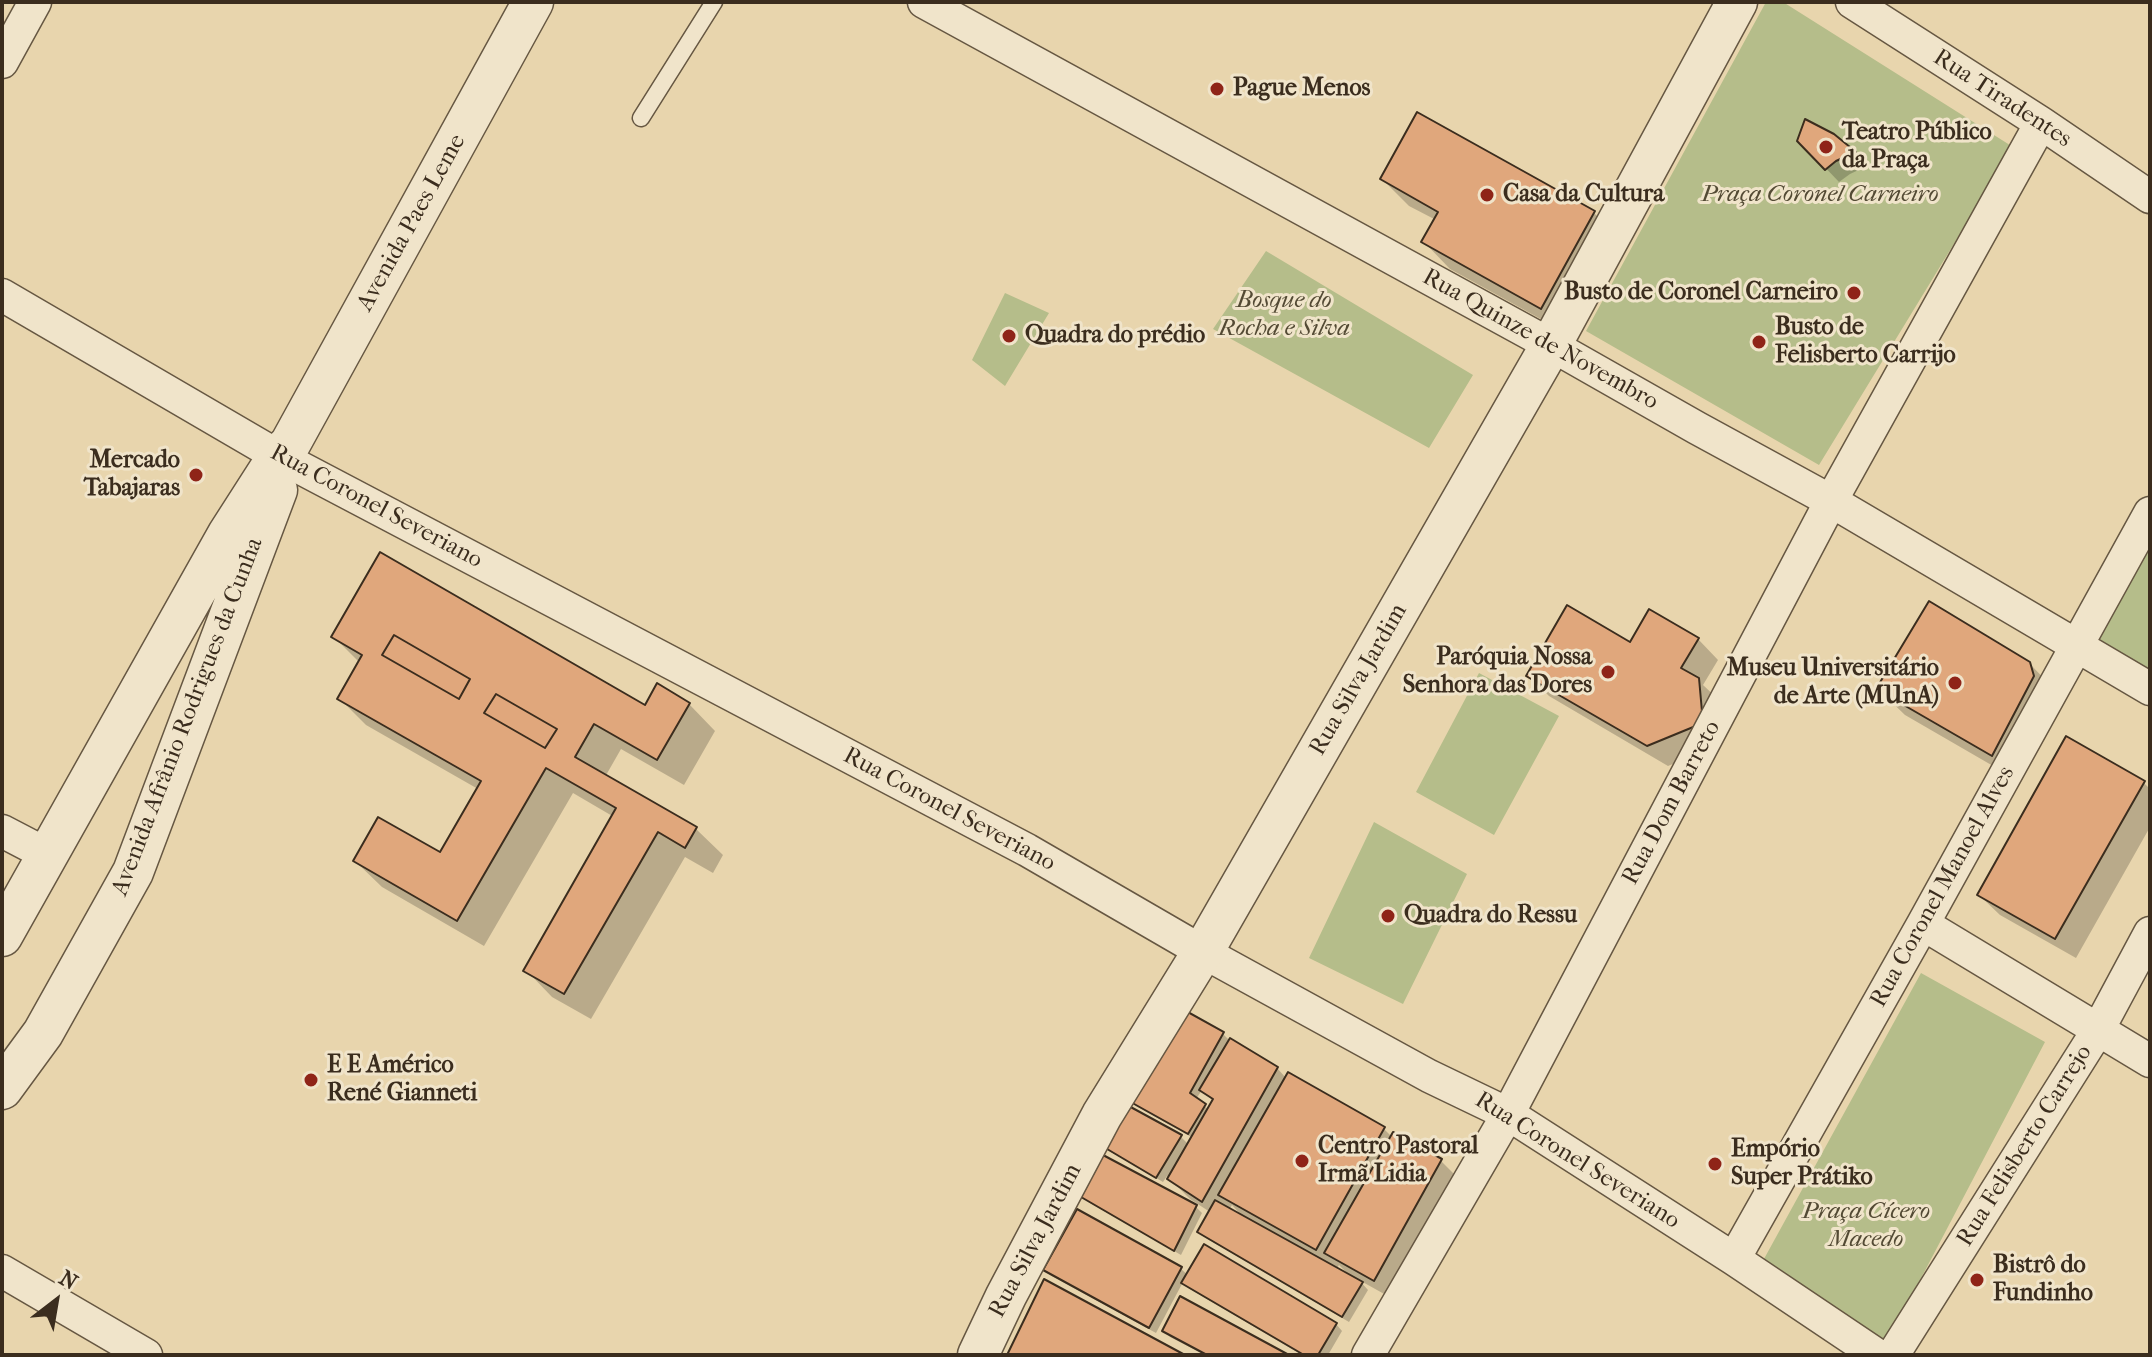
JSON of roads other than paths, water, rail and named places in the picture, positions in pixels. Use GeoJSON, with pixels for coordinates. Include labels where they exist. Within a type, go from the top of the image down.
{"type":"FeatureCollection","features":[{"type":"Feature","properties":{"kind":"street"},"geometry":{"type":"LineString","coordinates":[[2,62],[35,2]]}},
{"type":"Feature","properties":{"kind":"street","name":"Avenida Paes Leme"},"geometry":{"type":"LineString","coordinates":[[285,454],[533,2]]}},
{"type":"Feature","properties":{"kind":"street","name":"Rua Quinze de Novembro"},"geometry":{"type":"LineString","coordinates":[[924,2],[1831,501],[2150,689]]}},
{"type":"Feature","properties":{"kind":"street","name":"Rua Silva Jardim"},"geometry":{"type":"LineString","coordinates":[[978,1355],[1102,1115],[1203,952],[1551,345],[1737,2]]}},
{"type":"Feature","properties":{"kind":"street","name":"Rua Tiradentes"},"geometry":{"type":"LineString","coordinates":[[1852,2],[2150,197]]}},
{"type":"Feature","properties":{"kind":"street","name":"Rua Dom Barreto"},"geometry":{"type":"LineString","coordinates":[[1368,1355],[1508,1114],[1831,501],[2041,123]]}},
{"type":"Feature","properties":{"kind":"street","name":"Rua Coronel Severiano"},"geometry":{"type":"LineString","coordinates":[[2,295],[285,454],[1027,850],[1203,952],[1429,1076],[1508,1114],[1877,1355]]}},
{"type":"Feature","properties":{"kind":"street","name":"Avenida Afrânio Rodrigues da Cunha"},"geometry":{"type":"LineString","coordinates":[[2,936],[228,534],[285,454]]}},
{"type":"Feature","properties":{"kind":"street","name":"Avenida Afrânio Rodrigues da Cunha"},"geometry":{"type":"LineString","coordinates":[[2,1089],[43,1033],[133,872],[285,454]]}},
{"type":"Feature","properties":{"kind":"street","name":"Rua Coronel Manoel Alves"},"geometry":{"type":"LineString","coordinates":[[1734,1259],[2149,517]]}},
{"type":"Feature","properties":{"kind":"street"},"geometry":{"type":"LineString","coordinates":[[2,831],[48,855]]}},
{"type":"Feature","properties":{"kind":"street"},"geometry":{"type":"LineString","coordinates":[[1923,924],[2150,1061]]}},
{"type":"Feature","properties":{"kind":"street","name":"Rua Felisberto Carrejo"},"geometry":{"type":"LineString","coordinates":[[1893,1355],[2098,1030],[2150,933]]}},
{"type":"Feature","properties":{"kind":"street"},"geometry":{"type":"LineString","coordinates":[[2,1271],[146,1355]]}},
{"type":"Feature","properties":{"kind":"lane"},"geometry":{"type":"LineString","coordinates":[[641,118],[714,2]]}},
{"type":"Feature","properties":{"kind":"place","name":"Pague Menos"},"geometry":{"type":"Point","coordinates":[1217,89]}},
{"type":"Feature","properties":{"kind":"place","name":"Teatro Público da Praça"},"geometry":{"type":"Point","coordinates":[1826,147]}},
{"type":"Feature","properties":{"kind":"place","name":"Casa da Cultura"},"geometry":{"type":"Point","coordinates":[1487,195]}},
{"type":"Feature","properties":{"kind":"place","name":"Busto de Coronel Carneiro"},"geometry":{"type":"Point","coordinates":[1854,293]}},
{"type":"Feature","properties":{"kind":"place","name":"Quadra do prédio"},"geometry":{"type":"Point","coordinates":[1009,336]}},
{"type":"Feature","properties":{"kind":"place","name":"Busto de Felisberto Carrijo"},"geometry":{"type":"Point","coordinates":[1759,342]}},
{"type":"Feature","properties":{"kind":"place","name":"Mercado Tabajaras"},"geometry":{"type":"Point","coordinates":[196,475]}},
{"type":"Feature","properties":{"kind":"place","name":"Paróquia Nossa Senhora das Dores"},"geometry":{"type":"Point","coordinates":[1608,672]}},
{"type":"Feature","properties":{"kind":"place","name":"Museu Universitário de Arte (MUnA)"},"geometry":{"type":"Point","coordinates":[1955,683]}},
{"type":"Feature","properties":{"kind":"place","name":"Quadra do Ressu"},"geometry":{"type":"Point","coordinates":[1388,916]}},
{"type":"Feature","properties":{"kind":"place","name":"E E Américo René Gianneti"},"geometry":{"type":"Point","coordinates":[311,1080]}},
{"type":"Feature","properties":{"kind":"place","name":"Centro Pastoral Irmã Lidia"},"geometry":{"type":"Point","coordinates":[1302,1161]}},
{"type":"Feature","properties":{"kind":"place","name":"Empório Super Prátiko"},"geometry":{"type":"Point","coordinates":[1715,1164]}},
{"type":"Feature","properties":{"kind":"place","name":"Bistrô do Fundinho"},"geometry":{"type":"Point","coordinates":[1977,1280]}},
{"type":"Feature","properties":{"kind":"park label","name":"Praça Coronel Carneiro"},"geometry":{"type":"Point","coordinates":[1820,195]}},
{"type":"Feature","properties":{"kind":"park label","name":"Bosque do Rocha e Silva"},"geometry":{"type":"Point","coordinates":[1284,315]}},
{"type":"Feature","properties":{"kind":"park label","name":"Praça Cícero Macedo"},"geometry":{"type":"Point","coordinates":[1866,1226]}}]}
